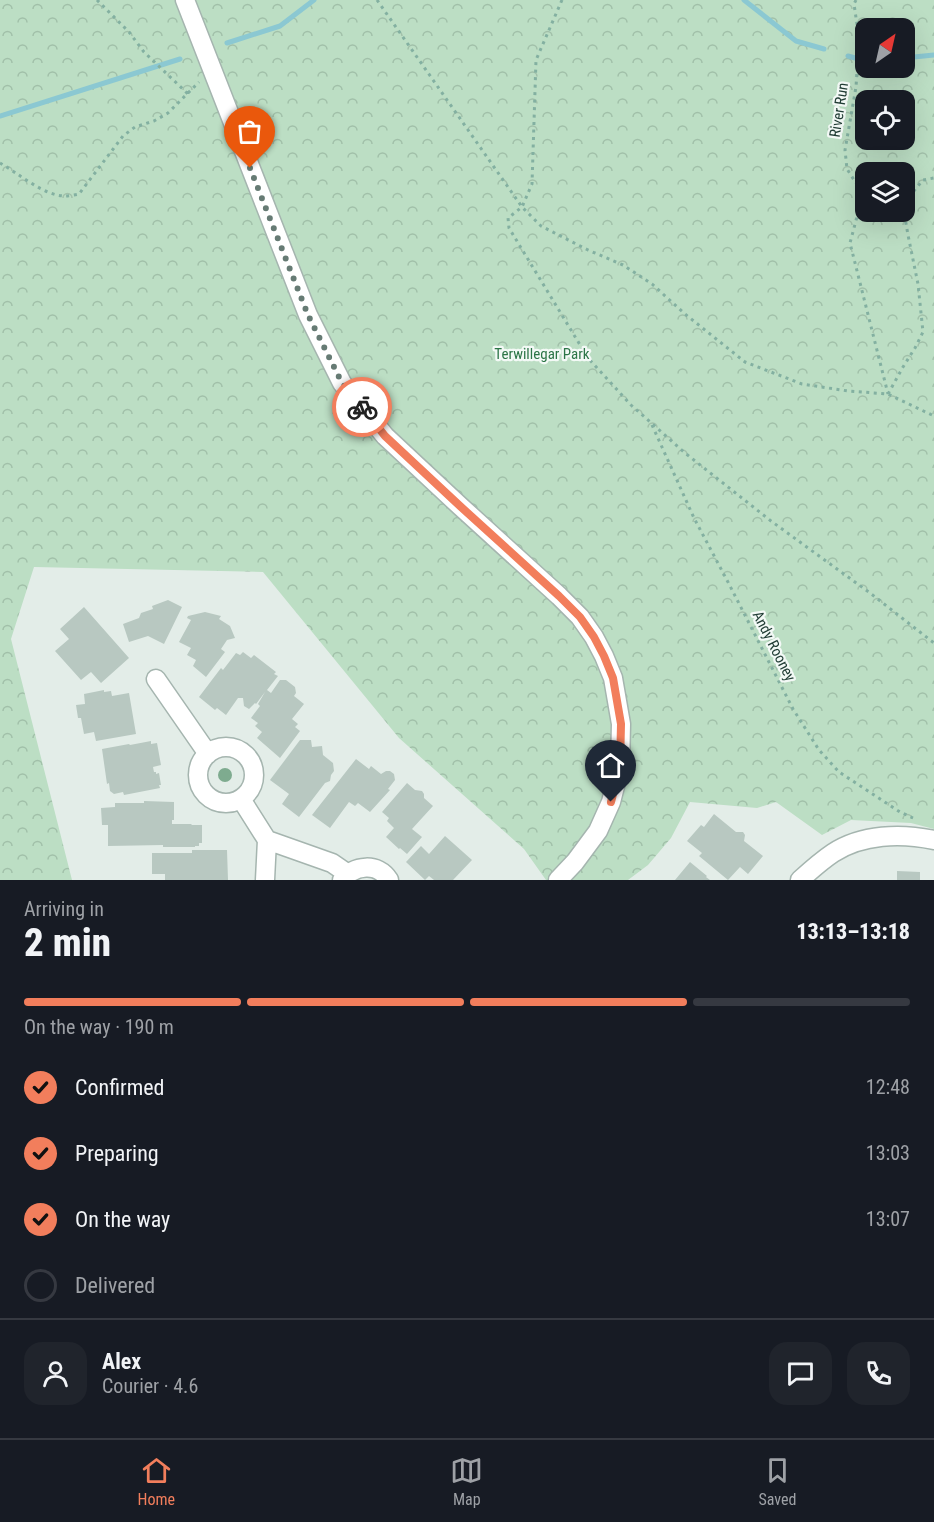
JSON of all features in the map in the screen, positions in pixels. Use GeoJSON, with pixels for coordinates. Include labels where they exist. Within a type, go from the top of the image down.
{"type":"FeatureCollection","features":[{"type":"Feature","properties":{"kind":"street"},"geometry":{"type":"LineString","coordinates":[[184,0],[308,315],[342,383],[385,436],[580,617],[604,656],[613,678],[621,724],[620,767],[611,802],[598,831],[558,880]]}},
{"type":"Feature","properties":{"kind":"street"},"geometry":{"type":"LineString","coordinates":[[156,679],[208,754]]}},
{"type":"Feature","properties":{"kind":"street"},"geometry":{"type":"LineString","coordinates":[[225,747],[234,748],[249,758],[253,766],[253,784],[241,799],[224,803],[214,801],[201,788],[198,770],[208,754],[225,747]]}},
{"type":"Feature","properties":{"kind":"street"},"geometry":{"type":"LineString","coordinates":[[241,799],[267,840],[265,880]]}},
{"type":"Feature","properties":{"kind":"street"},"geometry":{"type":"LineString","coordinates":[[800,880],[834,852],[854,842],[877,837],[898,836],[929,839]]}},
{"type":"Feature","properties":{"kind":"street"},"geometry":{"type":"LineString","coordinates":[[267,840],[332,863],[345,877],[353,870],[365,867],[377,869],[389,880]]}},
{"type":"Feature","properties":{"kind":"path"},"geometry":{"type":"LineString","coordinates":[[97,0],[129,32],[144,52],[188,94]]}},
{"type":"Feature","properties":{"kind":"path"},"geometry":{"type":"LineString","coordinates":[[377,0],[522,207],[541,226],[623,265],[652,284],[745,362],[802,384],[888,394],[934,416]]}},
{"type":"Feature","properties":{"kind":"path"},"geometry":{"type":"LineString","coordinates":[[562,0],[536,60],[532,184],[522,207],[508,218],[509,228],[588,358],[631,405],[685,453],[771,521],[870,592],[934,643]]}},
{"type":"Feature","properties":{"kind":"path"},"geometry":{"type":"LineString","coordinates":[[850,0],[855,2]]}},
{"type":"Feature","properties":{"kind":"path","name":"River Run"},"geometry":{"type":"LineString","coordinates":[[855,2],[859,38],[856,87],[845,150],[848,169],[863,194],[850,243],[888,394]]}},
{"type":"Feature","properties":{"kind":"path"},"geometry":{"type":"LineString","coordinates":[[0,164],[50,193],[64,196],[79,194],[123,136],[135,127],[154,121],[168,113],[202,79]]}},
{"type":"Feature","properties":{"kind":"path"},"geometry":{"type":"LineString","coordinates":[[915,189],[923,180],[934,178]]}},
{"type":"Feature","properties":{"kind":"path"},"geometry":{"type":"LineString","coordinates":[[888,394],[923,332],[918,284],[906,222]]}},
{"type":"Feature","properties":{"kind":"path","name":"Andy Rooney"},"geometry":{"type":"LineString","coordinates":[[651,423],[694,519],[793,709],[819,750],[839,772],[900,812],[920,822],[929,839]]}},
{"type":"Feature","properties":{"kind":"green space","name":"Terwillegar Park"},"geometry":{"type":"Polygon","coordinates":[[[0,0],[934,0],[934,829],[911,823],[851,820],[822,835],[776,802],[757,808],[690,802],[671,838],[648,865],[628,880],[546,880],[524,849],[399,738],[263,572],[34,567],[11,639],[72,880],[0,880],[0,0]]]}},
{"type":"Feature","properties":{"kind":"building"},"geometry":{"type":"Polygon","coordinates":[[[168,600],[182,607],[164,644],[148,636],[129,642],[123,624],[139,618],[141,613],[153,609],[152,606],[168,600]]]}},
{"type":"Feature","properties":{"kind":"building"},"geometry":{"type":"Polygon","coordinates":[[[84,607],[129,658],[101,683],[91,672],[81,680],[55,651],[69,639],[60,629],[84,607]]]}},
{"type":"Feature","properties":{"kind":"building"},"geometry":{"type":"Polygon","coordinates":[[[205,612],[221,616],[219,619],[230,626],[235,638],[227,640],[221,649],[225,652],[206,677],[193,666],[196,660],[187,655],[191,648],[179,642],[191,620],[187,618],[188,616],[205,612]]]}},
{"type":"Feature","properties":{"kind":"building"},"geometry":{"type":"Polygon","coordinates":[[[243,652],[251,658],[254,655],[276,672],[274,674],[278,676],[267,690],[271,693],[280,680],[286,680],[295,687],[294,696],[304,704],[292,719],[298,724],[295,727],[300,731],[280,758],[257,738],[262,732],[255,726],[258,723],[251,718],[260,706],[258,704],[265,692],[249,709],[244,706],[243,698],[238,698],[226,715],[217,708],[215,710],[199,697],[221,668],[223,670],[236,653],[240,655],[243,652]]]}},
{"type":"Feature","properties":{"kind":"building"},"geometry":{"type":"Polygon","coordinates":[[[104,690],[104,692],[111,691],[112,696],[129,693],[136,734],[96,741],[94,732],[84,734],[76,705],[85,704],[84,694],[104,690]]]}},
{"type":"Feature","properties":{"kind":"building"},"geometry":{"type":"Polygon","coordinates":[[[300,740],[311,740],[312,747],[322,746],[323,755],[333,763],[334,771],[330,781],[325,783],[299,817],[282,804],[289,794],[270,780],[300,740]]]}},
{"type":"Feature","properties":{"kind":"building"},"geometry":{"type":"Polygon","coordinates":[[[151,741],[151,744],[157,743],[161,765],[153,767],[156,774],[159,773],[160,788],[124,795],[123,792],[114,794],[110,791],[102,749],[151,741]]]}},
{"type":"Feature","properties":{"kind":"building"},"geometry":{"type":"Polygon","coordinates":[[[356,759],[369,769],[371,766],[381,774],[390,771],[394,774],[395,780],[388,789],[390,790],[370,812],[358,803],[355,806],[349,802],[330,828],[312,815],[356,759]]]}},
{"type":"Feature","properties":{"kind":"building"},"geometry":{"type":"Polygon","coordinates":[[[407,783],[415,790],[422,791],[424,798],[433,806],[412,829],[422,837],[407,854],[386,837],[394,828],[387,821],[389,818],[382,812],[407,783]]]}},
{"type":"Feature","properties":{"kind":"building"},"geometry":{"type":"Polygon","coordinates":[[[144,801],[174,802],[172,824],[202,825],[202,843],[195,847],[108,846],[108,825],[102,825],[101,808],[115,807],[115,803],[144,803],[144,801]]]}},
{"type":"Feature","properties":{"kind":"building"},"geometry":{"type":"Polygon","coordinates":[[[714,814],[736,832],[743,832],[744,841],[763,856],[748,874],[740,867],[728,880],[699,856],[702,853],[687,841],[701,825],[704,827],[714,814]]]}},
{"type":"Feature","properties":{"kind":"building"},"geometry":{"type":"Polygon","coordinates":[[[445,836],[472,860],[453,880],[434,880],[429,876],[425,880],[406,862],[421,846],[429,854],[445,836]]]}},
{"type":"Feature","properties":{"kind":"building"},"geometry":{"type":"Polygon","coordinates":[[[192,850],[227,850],[228,880],[165,880],[165,874],[152,874],[152,853],[192,853],[192,850]]]}},
{"type":"Feature","properties":{"kind":"building"},"geometry":{"type":"Polygon","coordinates":[[[690,862],[707,876],[710,880],[675,880],[690,862]]]}},
{"type":"Feature","properties":{"kind":"building"},"geometry":{"type":"Polygon","coordinates":[[[897,871],[920,872],[920,880],[897,880],[897,871]]]}},
{"type":"Feature","properties":{"kind":"waterway"},"geometry":{"type":"LineString","coordinates":[[227,43],[280,26],[314,0]]}},
{"type":"Feature","properties":{"kind":"waterway"},"geometry":{"type":"LineString","coordinates":[[744,0],[796,41],[824,49]]}},
{"type":"Feature","properties":{"kind":"waterway"},"geometry":{"type":"LineString","coordinates":[[915,57],[934,55]]}},
{"type":"Feature","properties":{"kind":"waterway"},"geometry":{"type":"LineString","coordinates":[[848,56],[855,58]]}},
{"type":"Feature","properties":{"kind":"waterway"},"geometry":{"type":"LineString","coordinates":[[0,116],[180,59]]}},
{"type":"Feature","properties":{"kind":"way so far"},"geometry":{"type":"LineString","coordinates":[[250,168],[308,315],[342,383],[362,407]]}},
{"type":"Feature","properties":{"kind":"route"},"geometry":{"type":"LineString","coordinates":[[362,407],[385,436],[559,596],[580,617],[594,637],[613,678],[621,724],[620,767],[611,802]]}}]}
